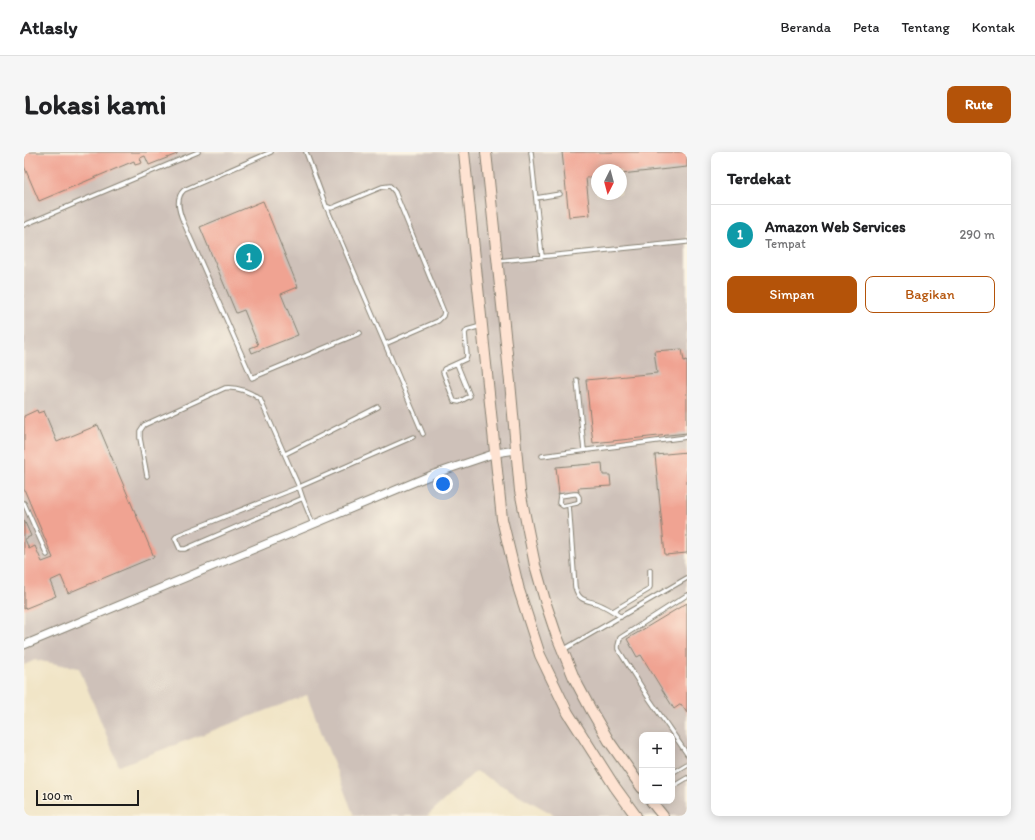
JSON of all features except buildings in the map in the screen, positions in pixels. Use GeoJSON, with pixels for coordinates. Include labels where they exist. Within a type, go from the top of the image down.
{"type":"FeatureCollection","features":[{"type":"Feature","properties":{"kind":"street"},"geometry":{"type":"LineString","coordinates":[[464,152],[502,519],[519,590],[540,655],[574,724],[614,787],[636,816]]}},
{"type":"Feature","properties":{"kind":"street"},"geometry":{"type":"LineString","coordinates":[[486,152],[520,491],[535,565],[546,604],[562,650],[574,678],[600,727],[625,766],[639,784]]}},
{"type":"Feature","properties":{"kind":"street"},"geometry":{"type":"LineString","coordinates":[[24,645],[434,474],[496,453],[516,450]]}},
{"type":"Feature","properties":{"kind":"street"},"geometry":{"type":"LineString","coordinates":[[653,804],[663,816]]}},
{"type":"Feature","properties":{"kind":"lane"},"geometry":{"type":"LineString","coordinates":[[24,225],[198,152]]}},
{"type":"Feature","properties":{"kind":"lane"},"geometry":{"type":"LineString","coordinates":[[271,152],[184,190],[178,200],[179,210],[183,221],[252,378],[360,333]]}},
{"type":"Feature","properties":{"kind":"lane"},"geometry":{"type":"LineString","coordinates":[[306,152],[326,206],[423,434]]}},
{"type":"Feature","properties":{"kind":"lane"},"geometry":{"type":"LineString","coordinates":[[531,152],[542,257]]}},
{"type":"Feature","properties":{"kind":"lane"},"geometry":{"type":"LineString","coordinates":[[326,206],[331,208],[334,207],[382,186],[390,186],[395,192],[444,312],[444,316],[438,321],[385,344]]}},
{"type":"Feature","properties":{"kind":"lane"},"geometry":{"type":"LineString","coordinates":[[536,198],[560,194]]}},
{"type":"Feature","properties":{"kind":"lane"},"geometry":{"type":"LineString","coordinates":[[498,261],[687,242]]}},
{"type":"Feature","properties":{"kind":"lane"},"geometry":{"type":"LineString","coordinates":[[457,364],[470,396],[459,402],[454,401],[443,372],[444,369],[464,361],[467,356],[465,337],[466,332],[482,326]]}},
{"type":"Feature","properties":{"kind":"lane"},"geometry":{"type":"LineString","coordinates":[[577,380],[584,450]]}},
{"type":"Feature","properties":{"kind":"lane"},"geometry":{"type":"LineString","coordinates":[[147,476],[140,438],[140,431],[144,425],[225,388],[239,389],[260,399],[299,487],[313,524]]}},
{"type":"Feature","properties":{"kind":"lane"},"geometry":{"type":"LineString","coordinates":[[285,454],[378,407]]}},
{"type":"Feature","properties":{"kind":"lane"},"geometry":{"type":"LineString","coordinates":[[303,499],[185,549],[178,546],[175,538],[178,535],[299,487],[413,437]]}},
{"type":"Feature","properties":{"kind":"lane"},"geometry":{"type":"LineString","coordinates":[[542,456],[687,437]]}},
{"type":"Feature","properties":{"kind":"lane"},"geometry":{"type":"LineString","coordinates":[[574,494],[578,495],[578,503],[570,505],[563,506],[560,504],[558,502],[560,496],[574,494]]}},
{"type":"Feature","properties":{"kind":"lane"},"geometry":{"type":"LineString","coordinates":[[24,502],[47,555]]}},
{"type":"Feature","properties":{"kind":"lane"},"geometry":{"type":"LineString","coordinates":[[570,505],[575,587],[577,593],[585,601],[596,603],[613,611],[621,618]]}},
{"type":"Feature","properties":{"kind":"lane"},"geometry":{"type":"LineString","coordinates":[[613,611],[648,590],[650,587],[650,570]]}},
{"type":"Feature","properties":{"kind":"lane"},"geometry":{"type":"LineString","coordinates":[[562,650],[621,618],[687,578]]}},
{"type":"Feature","properties":{"kind":"lane"},"geometry":{"type":"LineString","coordinates":[[687,595],[620,638],[618,649],[648,697],[687,754]]}},
{"type":"Feature","properties":{"kind":"lane"},"geometry":{"type":"LineString","coordinates":[[675,771],[687,764]]}},
{"type":"Feature","properties":{"kind":"lane"},"geometry":{"type":"LineString","coordinates":[[675,785],[687,778]]}},
{"type":"Feature","properties":{"kind":"shaded area"},"geometry":{"type":"Polygon","coordinates":[[[24,152],[687,152],[687,816],[556,816],[476,771],[427,816],[354,816],[307,695],[119,766],[79,668],[35,660],[24,665],[24,152]]]}},
{"type":"Feature","properties":{"kind":"place","name":"Amazon Web Services"},"geometry":{"type":"Point","coordinates":[249,257]}}]}
